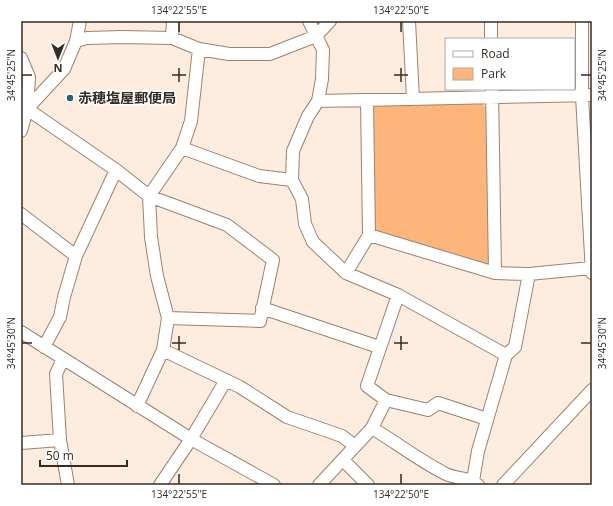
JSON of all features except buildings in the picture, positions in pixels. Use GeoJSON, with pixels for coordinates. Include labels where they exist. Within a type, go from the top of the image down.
{"type":"FeatureCollection","features":[{"type":"Feature","properties":{"kind":"street"},"geometry":{"type":"LineString","coordinates":[[27,109],[64,69],[76,41],[80,21]]}},
{"type":"Feature","properties":{"kind":"street"},"geometry":{"type":"LineString","coordinates":[[172,38],[173,21]]}},
{"type":"Feature","properties":{"kind":"street"},"geometry":{"type":"LineString","coordinates":[[308,21],[323,50],[322,79],[318,101],[308,116],[293,151],[292,180],[302,199],[305,224],[313,242],[346,272],[398,295],[506,355]]}},
{"type":"Feature","properties":{"kind":"street"},"geometry":{"type":"LineString","coordinates":[[76,41],[86,38],[172,38],[199,49],[229,54],[270,54],[316,36],[330,21]]}},
{"type":"Feature","properties":{"kind":"street"},"geometry":{"type":"LineString","coordinates":[[409,21],[413,99]]}},
{"type":"Feature","properties":{"kind":"street"},"geometry":{"type":"LineString","coordinates":[[491,21],[491,38]]}},
{"type":"Feature","properties":{"kind":"street"},"geometry":{"type":"LineString","coordinates":[[369,235],[495,274],[529,274],[591,270],[587,96],[582,21]]}},
{"type":"Feature","properties":{"kind":"street"},"geometry":{"type":"LineString","coordinates":[[137,406],[163,350],[168,318],[157,276],[151,237],[149,196],[182,148],[191,121],[199,49]]}},
{"type":"Feature","properties":{"kind":"street"},"geometry":{"type":"LineString","coordinates":[[21,58],[30,77],[27,109],[21,131]]}},
{"type":"Feature","properties":{"kind":"street"},"geometry":{"type":"LineString","coordinates":[[318,101],[413,99],[492,93],[587,96]]}},
{"type":"Feature","properties":{"kind":"street"},"geometry":{"type":"LineString","coordinates":[[492,93],[495,274]]}},
{"type":"Feature","properties":{"kind":"street"},"geometry":{"type":"LineString","coordinates":[[346,272],[369,235],[367,100]]}},
{"type":"Feature","properties":{"kind":"street"},"geometry":{"type":"LineString","coordinates":[[27,109],[116,170],[149,196],[227,225],[273,260],[260,321],[168,318]]}},
{"type":"Feature","properties":{"kind":"street"},"geometry":{"type":"LineString","coordinates":[[182,148],[259,176],[292,180]]}},
{"type":"Feature","properties":{"kind":"street"},"geometry":{"type":"LineString","coordinates":[[44,347],[60,317],[64,297],[76,256],[116,170]]}},
{"type":"Feature","properties":{"kind":"street"},"geometry":{"type":"LineString","coordinates":[[21,214],[76,256]]}},
{"type":"Feature","properties":{"kind":"street"},"geometry":{"type":"LineString","coordinates":[[372,428],[425,463],[449,475],[476,483],[478,451],[506,355],[515,347],[529,274]]}},
{"type":"Feature","properties":{"kind":"street"},"geometry":{"type":"LineString","coordinates":[[398,295],[366,386],[386,400],[428,410],[438,403],[487,419]]}},
{"type":"Feature","properties":{"kind":"street"},"geometry":{"type":"LineString","coordinates":[[262,308],[379,347]]}},
{"type":"Feature","properties":{"kind":"street"},"geometry":{"type":"LineString","coordinates":[[21,332],[191,439],[274,485]]}},
{"type":"Feature","properties":{"kind":"street"},"geometry":{"type":"LineString","coordinates":[[163,350],[226,380],[287,417],[342,436],[355,446]]}},
{"type":"Feature","properties":{"kind":"street"},"geometry":{"type":"LineString","coordinates":[[63,359],[56,374],[60,440],[68,485]]}},
{"type":"Feature","properties":{"kind":"street"},"geometry":{"type":"LineString","coordinates":[[160,485],[191,439],[226,380]]}},
{"type":"Feature","properties":{"kind":"street"},"geometry":{"type":"LineString","coordinates":[[503,485],[592,390]]}},
{"type":"Feature","properties":{"kind":"street"},"geometry":{"type":"LineString","coordinates":[[319,485],[372,428],[386,400]]}},
{"type":"Feature","properties":{"kind":"street"},"geometry":{"type":"LineString","coordinates":[[21,443],[60,440]]}},
{"type":"Feature","properties":{"kind":"street"},"geometry":{"type":"LineString","coordinates":[[343,460],[368,485]]}},
{"type":"Feature","properties":{"kind":"green space"},"geometry":{"type":"Polygon","coordinates":[[[480,102],[486,108],[489,262],[484,267],[377,234],[373,228],[370,111],[374,105],[480,102]]]}},
{"type":"Feature","properties":{"kind":"place","name":"赤穂塩屋郵便局"},"geometry":{"type":"Point","coordinates":[70,98]}}]}
